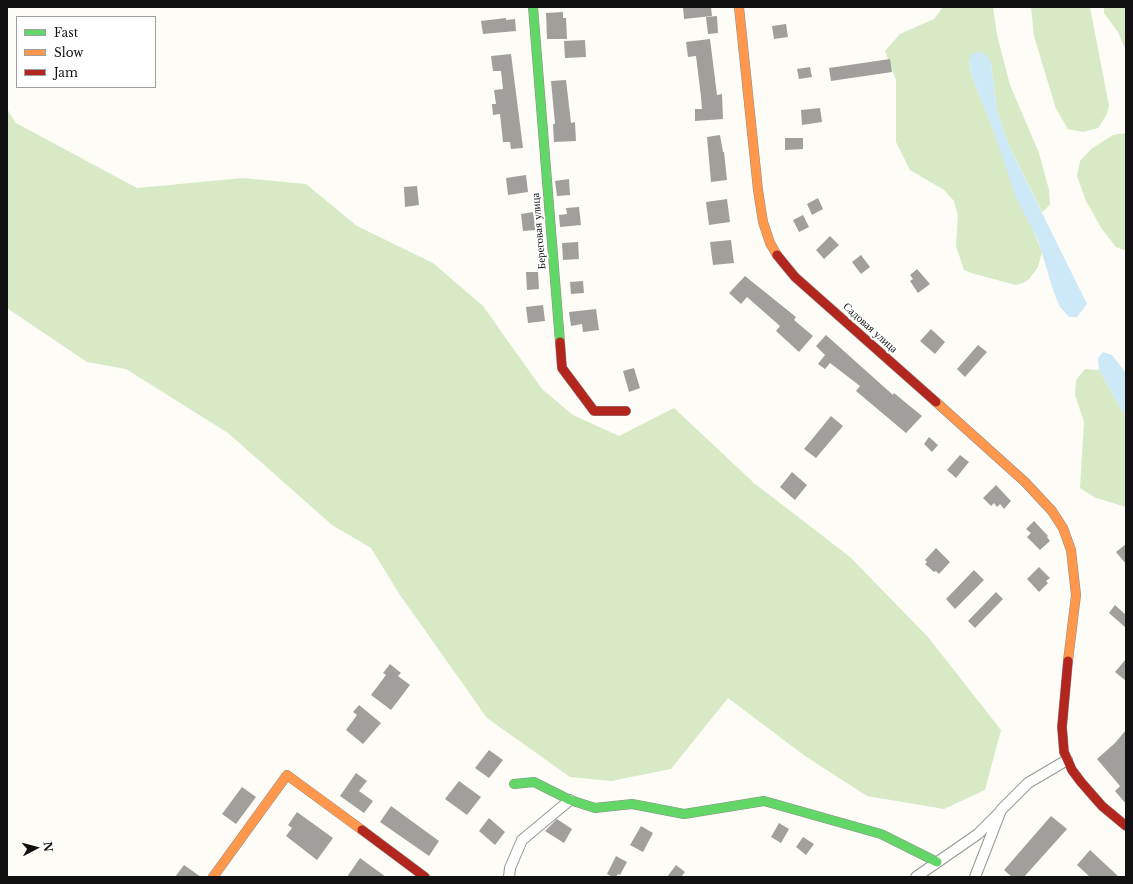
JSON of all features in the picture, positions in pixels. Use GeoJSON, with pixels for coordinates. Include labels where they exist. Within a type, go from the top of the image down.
{"type":"FeatureCollection","features":[{"type":"Feature","properties":{"kind":"street","name":"Береговая улица"},"geometry":{"type":"LineString","coordinates":[[533,7],[562,368],[594,411],[626,411]]}},
{"type":"Feature","properties":{"kind":"street","name":"Садовая улица"},"geometry":{"type":"LineString","coordinates":[[739,7],[758,190],[763,222],[770,243],[781,261],[795,277],[1025,482],[1052,511],[1063,528],[1071,550],[1075,575],[1076,595],[1062,727],[1063,744],[1067,760]]}},
{"type":"Feature","properties":{"kind":"street"},"geometry":{"type":"LineString","coordinates":[[916,877],[978,834],[1028,783],[1067,760],[1081,782],[1102,806],[1126,826]]}},
{"type":"Feature","properties":{"kind":"street"},"geometry":{"type":"LineString","coordinates":[[213,877],[287,775],[425,877]]}},
{"type":"Feature","properties":{"kind":"street"},"geometry":{"type":"LineString","coordinates":[[514,784],[534,782],[570,800],[595,808],[632,804],[684,814],[764,801],[881,834],[937,862]]}},
{"type":"Feature","properties":{"kind":"street"},"geometry":{"type":"LineString","coordinates":[[509,877],[510,868],[522,840],[570,800]]}},
{"type":"Feature","properties":{"kind":"street"},"geometry":{"type":"LineString","coordinates":[[975,877],[1002,810]]}},
{"type":"Feature","properties":{"kind":"green space"},"geometry":{"type":"Polygon","coordinates":[[[943,7],[993,7],[997,35],[1010,85],[1039,153],[1049,190],[1050,205],[1042,212],[1009,146],[997,111],[991,63],[969,59],[971,74],[1042,252],[1038,267],[1029,279],[1016,285],[964,270],[956,246],[958,216],[954,201],[944,190],[910,170],[896,142],[896,80],[885,51],[900,34],[934,19],[943,7]]]}},
{"type":"Feature","properties":{"kind":"green space"},"geometry":{"type":"Polygon","coordinates":[[[1031,7],[1090,7],[1109,106],[1107,114],[1098,128],[1083,132],[1068,129],[1056,109],[1034,36],[1031,7]]]}},
{"type":"Feature","properties":{"kind":"green space"},"geometry":{"type":"Polygon","coordinates":[[[1104,7],[1126,7],[1126,51],[1118,32],[1104,13],[1104,7]]]}},
{"type":"Feature","properties":{"kind":"green space"},"geometry":{"type":"Polygon","coordinates":[[[7,109],[16,123],[137,188],[243,178],[306,184],[357,226],[433,263],[483,306],[542,389],[573,415],[619,436],[674,408],[754,483],[850,557],[928,637],[1001,730],[985,790],[944,809],[867,796],[805,756],[728,698],[671,769],[611,781],[570,777],[487,718],[400,595],[371,548],[332,525],[228,433],[126,369],[87,362],[7,308],[7,109]]]}},
{"type":"Feature","properties":{"kind":"green space"},"geometry":{"type":"Polygon","coordinates":[[[1126,133],[1126,250],[1124,250],[1116,247],[1102,229],[1086,201],[1077,176],[1080,161],[1091,149],[1113,135],[1126,133]]]}},
{"type":"Feature","properties":{"kind":"green space"},"geometry":{"type":"Polygon","coordinates":[[[1085,369],[1099,370],[1126,417],[1126,507],[1096,498],[1080,488],[1084,422],[1075,395],[1076,380],[1085,369]]]}},
{"type":"Feature","properties":{"kind":"water"},"geometry":{"type":"Polygon","coordinates":[[[981,52],[987,56],[991,63],[997,111],[1009,146],[1087,304],[1077,317],[1069,317],[1060,307],[1054,293],[1038,240],[1016,198],[994,132],[971,74],[969,59],[974,53],[981,52]]]}},
{"type":"Feature","properties":{"kind":"water"},"geometry":{"type":"Polygon","coordinates":[[[1103,352],[1112,355],[1126,373],[1126,417],[1099,370],[1098,358],[1103,352]]]}},
{"type":"Feature","properties":{"kind":"building"},"geometry":{"type":"Polygon","coordinates":[[[683,7],[711,7],[712,16],[684,19],[683,7]]]}},
{"type":"Feature","properties":{"kind":"building"},"geometry":{"type":"Polygon","coordinates":[[[563,12],[563,18],[566,18],[567,39],[547,39],[546,13],[563,12]]]}},
{"type":"Feature","properties":{"kind":"building"},"geometry":{"type":"Polygon","coordinates":[[[717,16],[718,33],[708,34],[706,17],[717,16]]]}},
{"type":"Feature","properties":{"kind":"building"},"geometry":{"type":"Polygon","coordinates":[[[506,18],[506,20],[515,19],[516,31],[483,34],[481,21],[506,18]]]}},
{"type":"Feature","properties":{"kind":"building"},"geometry":{"type":"Polygon","coordinates":[[[786,24],[788,37],[774,39],[772,26],[786,24]]]}},
{"type":"Feature","properties":{"kind":"building"},"geometry":{"type":"Polygon","coordinates":[[[710,39],[717,95],[722,94],[723,119],[695,121],[695,109],[702,109],[701,97],[696,56],[688,57],[686,42],[710,39]]]}},
{"type":"Feature","properties":{"kind":"building"},"geometry":{"type":"Polygon","coordinates":[[[585,40],[586,57],[565,58],[564,41],[585,40]]]}},
{"type":"Feature","properties":{"kind":"building"},"geometry":{"type":"Polygon","coordinates":[[[511,54],[523,148],[511,149],[510,142],[503,142],[500,114],[493,115],[492,104],[496,104],[494,90],[503,89],[501,71],[493,71],[491,56],[511,54]]]}},
{"type":"Feature","properties":{"kind":"building"},"geometry":{"type":"Polygon","coordinates":[[[890,59],[892,72],[831,81],[829,68],[890,59]]]}},
{"type":"Feature","properties":{"kind":"building"},"geometry":{"type":"Polygon","coordinates":[[[810,67],[812,77],[799,79],[797,69],[810,67]]]}},
{"type":"Feature","properties":{"kind":"building"},"geometry":{"type":"Polygon","coordinates":[[[566,80],[571,123],[575,122],[576,141],[554,142],[553,124],[555,124],[551,81],[566,80]]]}},
{"type":"Feature","properties":{"kind":"building"},"geometry":{"type":"Polygon","coordinates":[[[820,108],[822,122],[802,125],[801,110],[820,108]]]}},
{"type":"Feature","properties":{"kind":"building"},"geometry":{"type":"Polygon","coordinates":[[[720,135],[724,152],[727,180],[711,182],[707,137],[720,135]]]}},
{"type":"Feature","properties":{"kind":"building"},"geometry":{"type":"Polygon","coordinates":[[[785,138],[803,138],[803,149],[785,150],[785,138]]]}},
{"type":"Feature","properties":{"kind":"building"},"geometry":{"type":"Polygon","coordinates":[[[526,175],[528,192],[508,195],[506,178],[526,175]]]}},
{"type":"Feature","properties":{"kind":"building"},"geometry":{"type":"Polygon","coordinates":[[[569,179],[570,195],[557,196],[555,181],[569,179]]]}},
{"type":"Feature","properties":{"kind":"building"},"geometry":{"type":"Polygon","coordinates":[[[417,186],[419,205],[405,207],[404,187],[417,186]]]}},
{"type":"Feature","properties":{"kind":"building"},"geometry":{"type":"Polygon","coordinates":[[[818,198],[823,209],[812,215],[807,204],[818,198]]]}},
{"type":"Feature","properties":{"kind":"building"},"geometry":{"type":"Polygon","coordinates":[[[727,199],[730,222],[709,225],[706,202],[727,199]]]}},
{"type":"Feature","properties":{"kind":"building"},"geometry":{"type":"Polygon","coordinates":[[[579,207],[581,225],[560,227],[559,215],[567,214],[566,208],[579,207]]]}},
{"type":"Feature","properties":{"kind":"building"},"geometry":{"type":"Polygon","coordinates":[[[533,212],[536,230],[523,231],[521,214],[533,212]]]}},
{"type":"Feature","properties":{"kind":"building"},"geometry":{"type":"Polygon","coordinates":[[[803,215],[809,227],[799,232],[793,220],[803,215]]]}},
{"type":"Feature","properties":{"kind":"building"},"geometry":{"type":"Polygon","coordinates":[[[830,236],[839,245],[824,259],[816,250],[830,236]]]}},
{"type":"Feature","properties":{"kind":"building"},"geometry":{"type":"Polygon","coordinates":[[[731,240],[734,263],[713,265],[710,242],[731,240]]]}},
{"type":"Feature","properties":{"kind":"building"},"geometry":{"type":"Polygon","coordinates":[[[578,242],[579,259],[563,260],[562,243],[578,242]]]}},
{"type":"Feature","properties":{"kind":"building"},"geometry":{"type":"Polygon","coordinates":[[[861,255],[870,267],[861,274],[852,262],[861,255]]]}},
{"type":"Feature","properties":{"kind":"building"},"geometry":{"type":"Polygon","coordinates":[[[917,269],[930,284],[918,293],[910,281],[913,279],[910,275],[917,269]]]}},
{"type":"Feature","properties":{"kind":"building"},"geometry":{"type":"Polygon","coordinates":[[[526,272],[538,272],[539,289],[527,290],[526,272]]]}},
{"type":"Feature","properties":{"kind":"building"},"geometry":{"type":"Polygon","coordinates":[[[745,276],[796,317],[794,320],[813,336],[799,352],[776,331],[780,326],[747,297],[741,304],[729,293],[745,276]]]}},
{"type":"Feature","properties":{"kind":"building"},"geometry":{"type":"Polygon","coordinates":[[[583,281],[584,293],[571,294],[570,282],[583,281]]]}},
{"type":"Feature","properties":{"kind":"building"},"geometry":{"type":"Polygon","coordinates":[[[543,305],[545,321],[528,323],[526,307],[543,305]]]}},
{"type":"Feature","properties":{"kind":"building"},"geometry":{"type":"Polygon","coordinates":[[[596,309],[599,330],[583,332],[582,324],[571,326],[569,312],[596,309]]]}},
{"type":"Feature","properties":{"kind":"building"},"geometry":{"type":"Polygon","coordinates":[[[931,329],[945,342],[935,354],[920,341],[931,329]]]}},
{"type":"Feature","properties":{"kind":"building"},"geometry":{"type":"Polygon","coordinates":[[[826,335],[893,395],[894,393],[922,416],[906,433],[856,391],[860,386],[830,363],[825,369],[818,364],[825,355],[816,346],[826,335]]]}},
{"type":"Feature","properties":{"kind":"building"},"geometry":{"type":"Polygon","coordinates":[[[978,345],[987,352],[965,377],[957,369],[978,345]]]}},
{"type":"Feature","properties":{"kind":"building"},"geometry":{"type":"Polygon","coordinates":[[[634,368],[640,388],[629,392],[623,371],[634,368]]]}},
{"type":"Feature","properties":{"kind":"building"},"geometry":{"type":"Polygon","coordinates":[[[831,416],[843,426],[816,458],[804,449],[831,416]]]}},
{"type":"Feature","properties":{"kind":"building"},"geometry":{"type":"Polygon","coordinates":[[[929,437],[938,445],[932,452],[924,444],[929,437]]]}},
{"type":"Feature","properties":{"kind":"building"},"geometry":{"type":"Polygon","coordinates":[[[960,455],[969,462],[956,478],[947,470],[960,455]]]}},
{"type":"Feature","properties":{"kind":"building"},"geometry":{"type":"Polygon","coordinates":[[[792,472],[807,485],[795,500],[780,487],[792,472]]]}},
{"type":"Feature","properties":{"kind":"building"},"geometry":{"type":"Polygon","coordinates":[[[996,485],[1011,501],[1004,509],[1000,504],[997,507],[994,503],[991,506],[983,498],[996,485]]]}},
{"type":"Feature","properties":{"kind":"building"},"geometry":{"type":"Polygon","coordinates":[[[1034,521],[1048,536],[1047,537],[1050,541],[1040,550],[1027,537],[1031,533],[1026,529],[1034,521]]]}},
{"type":"Feature","properties":{"kind":"building"},"geometry":{"type":"Polygon","coordinates":[[[1126,544],[1126,564],[1116,552],[1126,544]]]}},
{"type":"Feature","properties":{"kind":"building"},"geometry":{"type":"Polygon","coordinates":[[[936,548],[950,562],[939,574],[936,571],[934,572],[925,564],[927,562],[925,560],[936,548]]]}},
{"type":"Feature","properties":{"kind":"building"},"geometry":{"type":"Polygon","coordinates":[[[1039,567],[1050,578],[1046,581],[1048,583],[1039,592],[1027,579],[1039,567]]]}},
{"type":"Feature","properties":{"kind":"building"},"geometry":{"type":"Polygon","coordinates":[[[974,570],[984,580],[955,609],[946,599],[974,570]]]}},
{"type":"Feature","properties":{"kind":"building"},"geometry":{"type":"Polygon","coordinates":[[[996,592],[1003,599],[975,628],[968,621],[996,592]]]}},
{"type":"Feature","properties":{"kind":"building"},"geometry":{"type":"Polygon","coordinates":[[[1115,605],[1126,615],[1126,628],[1109,613],[1115,605]]]}},
{"type":"Feature","properties":{"kind":"building"},"geometry":{"type":"Polygon","coordinates":[[[1126,659],[1126,681],[1115,672],[1126,659]]]}},
{"type":"Feature","properties":{"kind":"building"},"geometry":{"type":"Polygon","coordinates":[[[390,664],[401,673],[398,676],[410,685],[391,710],[371,695],[386,675],[383,673],[390,664]]]}},
{"type":"Feature","properties":{"kind":"building"},"geometry":{"type":"Polygon","coordinates":[[[359,705],[381,723],[363,744],[346,730],[357,715],[353,712],[359,705]]]}},
{"type":"Feature","properties":{"kind":"building"},"geometry":{"type":"Polygon","coordinates":[[[1126,730],[1126,804],[1115,791],[1120,786],[1097,759],[1115,743],[1126,730]]]}},
{"type":"Feature","properties":{"kind":"building"},"geometry":{"type":"Polygon","coordinates":[[[489,750],[503,760],[489,778],[475,768],[489,750]]]}},
{"type":"Feature","properties":{"kind":"building"},"geometry":{"type":"Polygon","coordinates":[[[356,773],[367,781],[359,791],[373,801],[364,813],[340,796],[356,773]]]}},
{"type":"Feature","properties":{"kind":"building"},"geometry":{"type":"Polygon","coordinates":[[[459,781],[481,797],[467,815],[445,799],[459,781]]]}},
{"type":"Feature","properties":{"kind":"building"},"geometry":{"type":"Polygon","coordinates":[[[242,787],[256,797],[236,824],[222,814],[242,787]]]}},
{"type":"Feature","properties":{"kind":"building"},"geometry":{"type":"Polygon","coordinates":[[[391,806],[439,841],[429,856],[380,822],[391,806]]]}},
{"type":"Feature","properties":{"kind":"building"},"geometry":{"type":"Polygon","coordinates":[[[297,812],[333,838],[317,860],[286,836],[292,828],[288,825],[297,812]]]}},
{"type":"Feature","properties":{"kind":"building"},"geometry":{"type":"Polygon","coordinates":[[[1051,816],[1067,829],[1024,877],[1012,877],[1004,870],[1051,816]]]}},
{"type":"Feature","properties":{"kind":"building"},"geometry":{"type":"Polygon","coordinates":[[[489,818],[505,832],[495,845],[479,831],[489,818]]]}},
{"type":"Feature","properties":{"kind":"building"},"geometry":{"type":"Polygon","coordinates":[[[557,819],[572,829],[564,843],[545,831],[557,819]]]}},
{"type":"Feature","properties":{"kind":"building"},"geometry":{"type":"Polygon","coordinates":[[[779,823],[789,829],[781,843],[771,837],[779,823]]]}},
{"type":"Feature","properties":{"kind":"building"},"geometry":{"type":"Polygon","coordinates":[[[641,826],[653,833],[643,852],[630,845],[641,826]]]}},
{"type":"Feature","properties":{"kind":"building"},"geometry":{"type":"Polygon","coordinates":[[[803,837],[814,844],[806,855],[796,847],[803,837]]]}},
{"type":"Feature","properties":{"kind":"building"},"geometry":{"type":"Polygon","coordinates":[[[1090,850],[1119,877],[1090,877],[1077,865],[1090,850]]]}},
{"type":"Feature","properties":{"kind":"building"},"geometry":{"type":"Polygon","coordinates":[[[616,856],[627,862],[620,875],[618,874],[616,877],[612,877],[607,874],[616,856]]]}},
{"type":"Feature","properties":{"kind":"building"},"geometry":{"type":"Polygon","coordinates":[[[360,858],[386,877],[347,877],[360,858]]]}},
{"type":"Feature","properties":{"kind":"building"},"geometry":{"type":"Polygon","coordinates":[[[184,865],[201,877],[175,877],[184,865]]]}},
{"type":"Feature","properties":{"kind":"building"},"geometry":{"type":"Polygon","coordinates":[[[676,865],[685,872],[681,877],[667,877],[676,865]]]}},
{"type":"Feature","properties":{"kind":"traffic: fast"},"geometry":{"type":"LineString","coordinates":[[533,7],[560,342]]}},
{"type":"Feature","properties":{"kind":"traffic: fast"},"geometry":{"type":"LineString","coordinates":[[514,784],[534,782],[570,800],[595,808],[632,804],[684,814],[764,801],[881,834],[937,862]]}},
{"type":"Feature","properties":{"kind":"traffic: slow"},"geometry":{"type":"LineString","coordinates":[[739,7],[758,190],[763,222],[770,243],[777,255]]}},
{"type":"Feature","properties":{"kind":"traffic: slow"},"geometry":{"type":"LineString","coordinates":[[936,402],[1025,482],[1052,511],[1063,528],[1071,550],[1076,595],[1068,661]]}},
{"type":"Feature","properties":{"kind":"traffic: slow"},"geometry":{"type":"LineString","coordinates":[[213,877],[287,775],[362,830]]}},
{"type":"Feature","properties":{"kind":"traffic: jam"},"geometry":{"type":"LineString","coordinates":[[777,255],[795,277],[936,402]]}},
{"type":"Feature","properties":{"kind":"traffic: jam"},"geometry":{"type":"LineString","coordinates":[[560,342],[562,368],[594,411],[626,411]]}},
{"type":"Feature","properties":{"kind":"traffic: jam"},"geometry":{"type":"LineString","coordinates":[[1068,661],[1062,727],[1064,752],[1072,770],[1081,782],[1102,806],[1126,826]]}},
{"type":"Feature","properties":{"kind":"traffic: jam"},"geometry":{"type":"LineString","coordinates":[[362,830],[425,877]]}}]}
